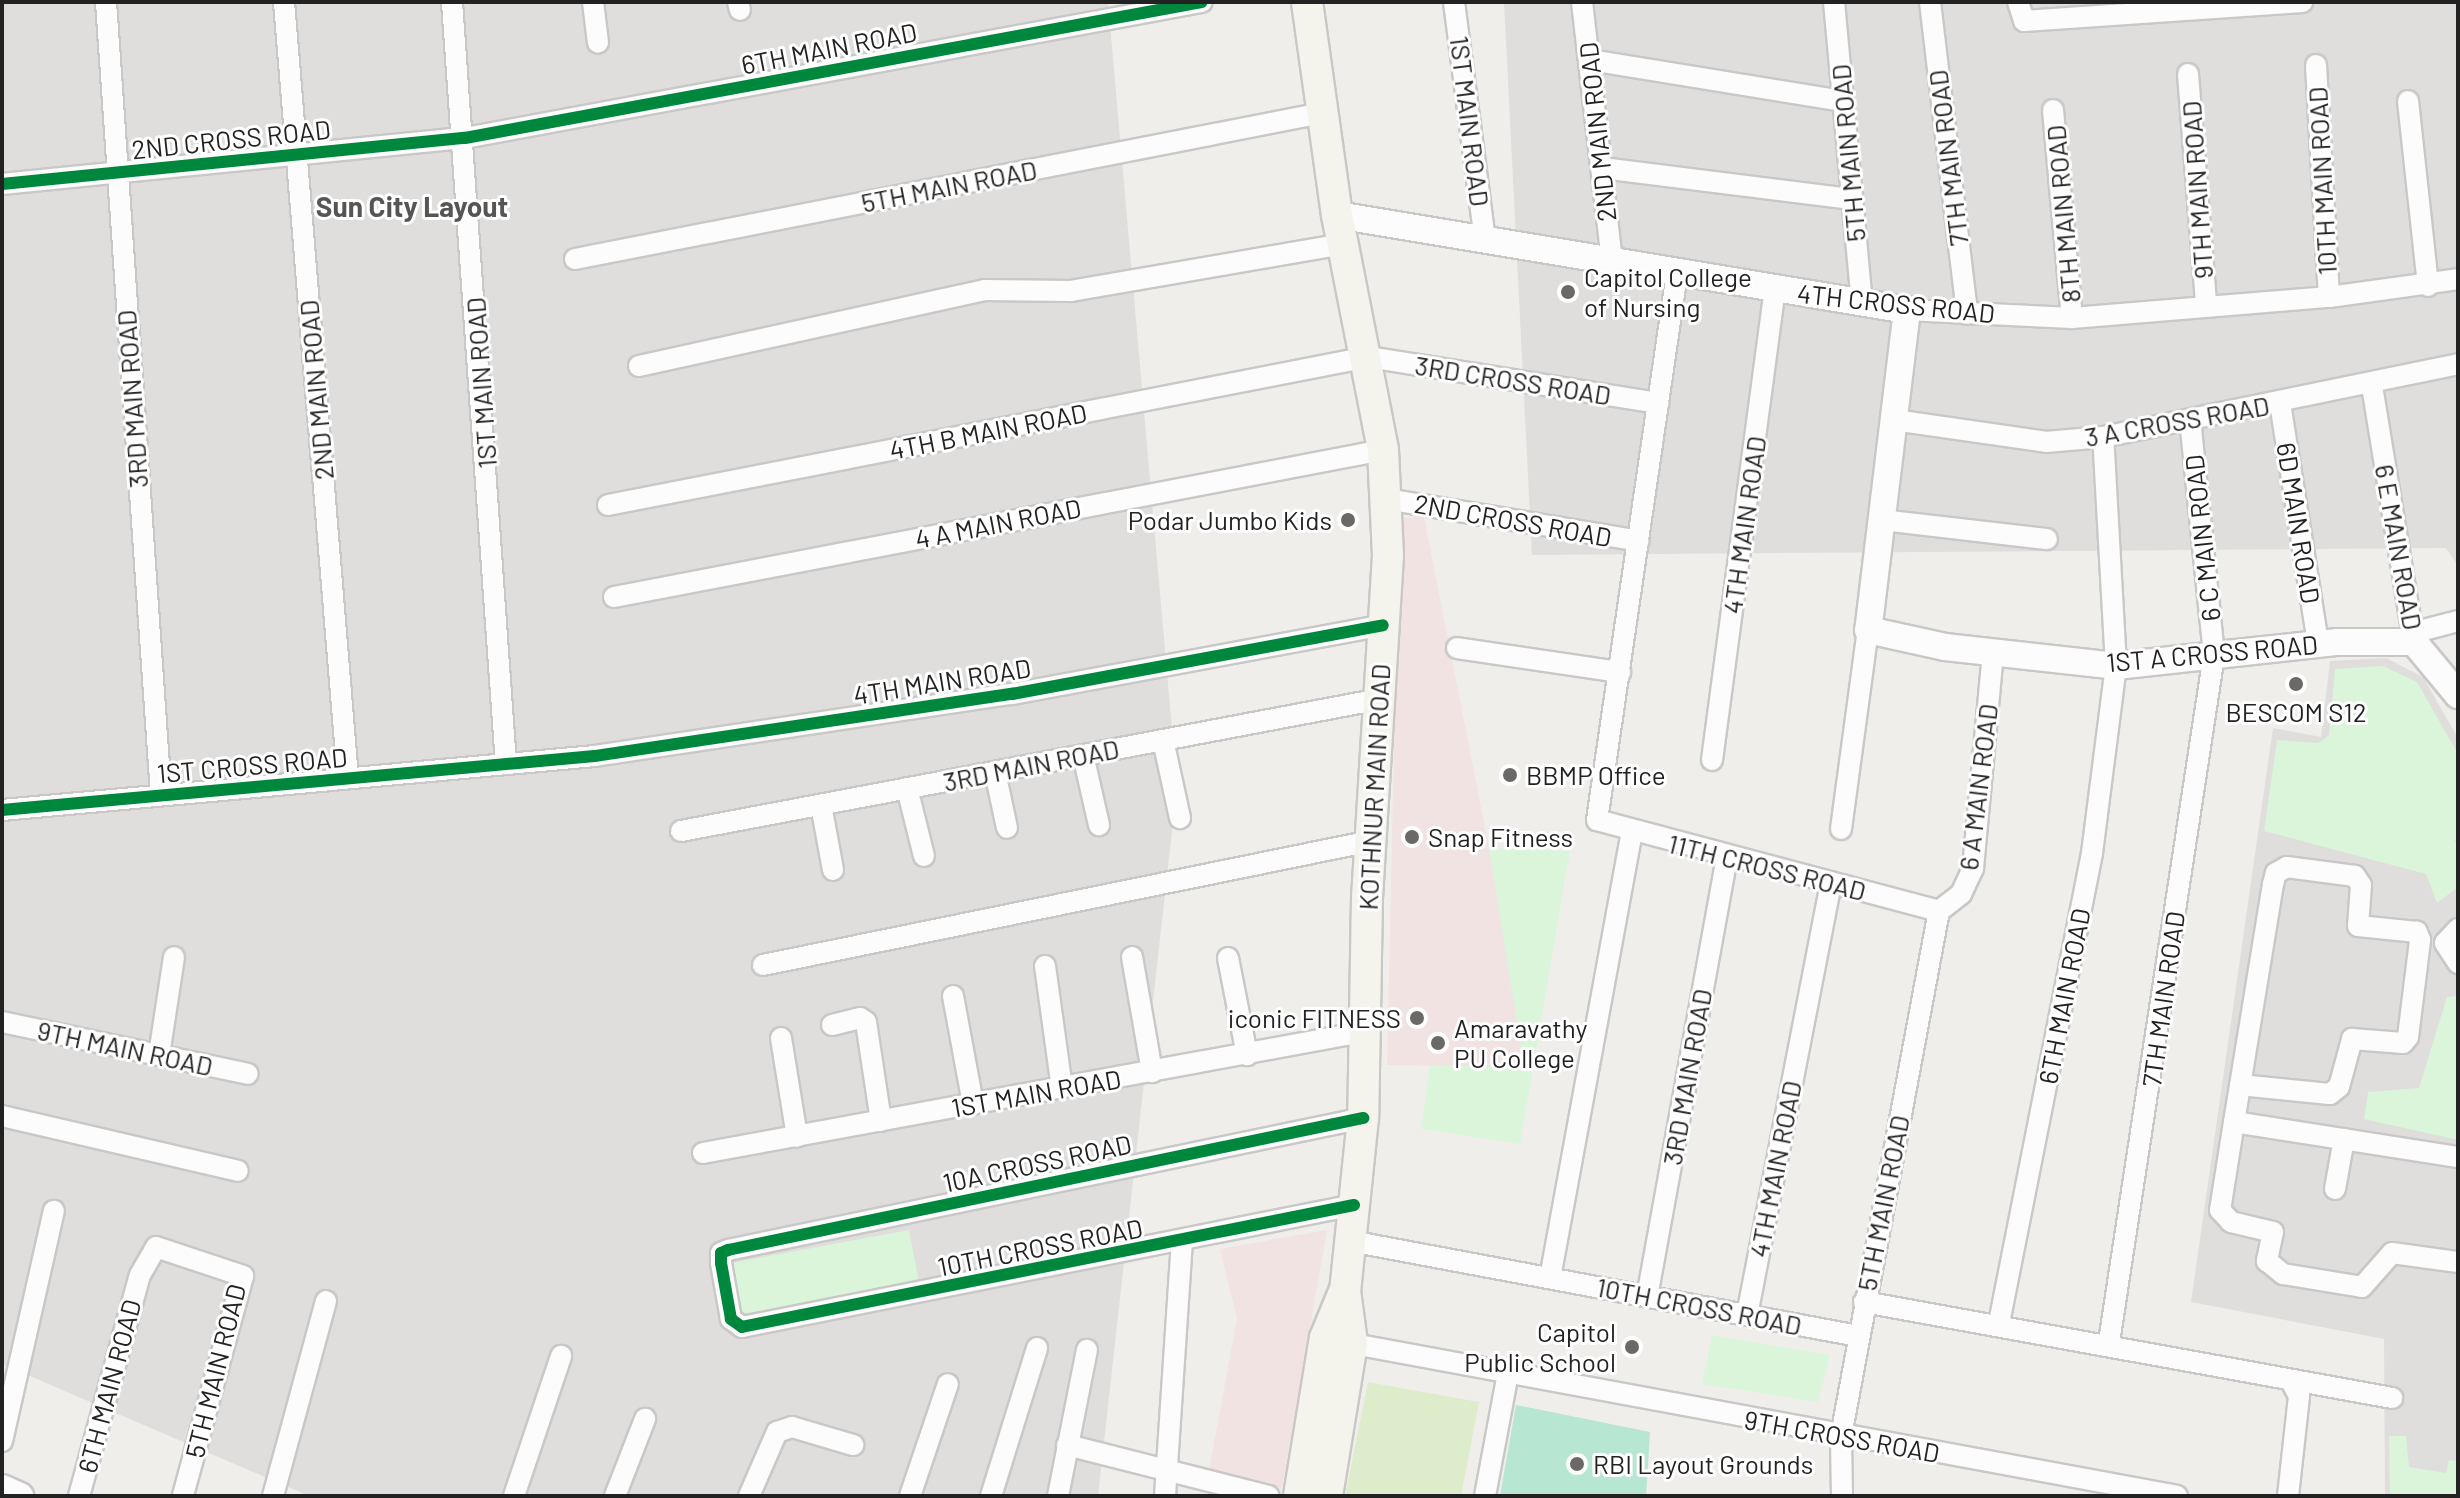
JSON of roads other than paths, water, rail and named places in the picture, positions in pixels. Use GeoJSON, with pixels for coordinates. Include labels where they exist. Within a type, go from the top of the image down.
{"type":"FeatureCollection","features":[{"type":"Feature","properties":{"kind":"main road","name":"KOTHNUR MAIN ROAD"},"geometry":{"type":"LineString","coordinates":[[1307,2],[1340,229],[1368,357],[1383,450],[1386,499],[1363,1118],[1338,1341],[1327,1496]]}},
{"type":"Feature","properties":{"kind":"main road","name":"KOTHNUR MAIN ROAD"},"geometry":{"type":"LineString","coordinates":[[1299,1496],[1338,1341]]}},
{"type":"Feature","properties":{"kind":"street","name":"3RD MAIN ROAD"},"geometry":{"type":"LineString","coordinates":[[106,2],[115,173],[161,795]]}},
{"type":"Feature","properties":{"kind":"street","name":"2ND MAIN ROAD"},"geometry":{"type":"LineString","coordinates":[[284,2],[348,778]]}},
{"type":"Feature","properties":{"kind":"street","name":"1ST MAIN ROAD"},"geometry":{"type":"LineString","coordinates":[[452,2],[465,138],[506,764]]}},
{"type":"Feature","properties":{"kind":"street"},"geometry":{"type":"LineString","coordinates":[[593,2],[598,43]]}},
{"type":"Feature","properties":{"kind":"street","name":"6TH MAIN ROAD"},"geometry":{"type":"LineString","coordinates":[[465,138],[1202,2]]}},
{"type":"Feature","properties":{"kind":"street","name":"1ST MAIN ROAD"},"geometry":{"type":"LineString","coordinates":[[1454,2],[1485,241]]}},
{"type":"Feature","properties":{"kind":"street","name":"2ND MAIN ROAD"},"geometry":{"type":"LineString","coordinates":[[1582,2],[1612,262]]}},
{"type":"Feature","properties":{"kind":"street","name":"5TH MAIN ROAD"},"geometry":{"type":"LineString","coordinates":[[1834,2],[1862,304]]}},
{"type":"Feature","properties":{"kind":"street","name":"7TH MAIN ROAD"},"geometry":{"type":"LineString","coordinates":[[1930,2],[1967,314]]}},
{"type":"Feature","properties":{"kind":"street"},"geometry":{"type":"LineString","coordinates":[[2021,12],[2302,2]]}},
{"type":"Feature","properties":{"kind":"street"},"geometry":{"type":"LineString","coordinates":[[1590,60],[1843,101]]}},
{"type":"Feature","properties":{"kind":"street","name":"10TH MAIN ROAD"},"geometry":{"type":"LineString","coordinates":[[2316,65],[2329,297]]}},
{"type":"Feature","properties":{"kind":"street","name":"9TH MAIN ROAD"},"geometry":{"type":"LineString","coordinates":[[2188,74],[2206,305]]}},
{"type":"Feature","properties":{"kind":"street"},"geometry":{"type":"LineString","coordinates":[[2408,101],[2428,286]]}},
{"type":"Feature","properties":{"kind":"street","name":"8TH MAIN ROAD"},"geometry":{"type":"LineString","coordinates":[[2053,110],[2072,318]]}},
{"type":"Feature","properties":{"kind":"street","name":"5TH MAIN ROAD"},"geometry":{"type":"LineString","coordinates":[[575,259],[1322,113]]}},
{"type":"Feature","properties":{"kind":"street","name":"2ND CROSS ROAD"},"geometry":{"type":"LineString","coordinates":[[2,184],[465,138]]}},
{"type":"Feature","properties":{"kind":"street"},"geometry":{"type":"LineString","coordinates":[[1602,168],[1852,199]]}},
{"type":"Feature","properties":{"kind":"street"},"geometry":{"type":"LineString","coordinates":[[639,366],[984,290],[1071,291],[1340,229]]}},
{"type":"Feature","properties":{"kind":"street","name":"4TH CROSS ROAD"},"geometry":{"type":"LineString","coordinates":[[1340,229],[1485,241],[1862,304],[1967,314],[2072,318],[2329,297],[2428,286],[2458,279]]}},
{"type":"Feature","properties":{"kind":"street"},"geometry":{"type":"LineString","coordinates":[[1457,648],[1620,672],[1677,273]]}},
{"type":"Feature","properties":{"kind":"street","name":"4TH MAIN ROAD"},"geometry":{"type":"LineString","coordinates":[[1712,760],[1775,289]]}},
{"type":"Feature","properties":{"kind":"street"},"geometry":{"type":"LineString","coordinates":[[1841,829],[1907,310]]}},
{"type":"Feature","properties":{"kind":"street","name":"3RD CROSS ROAD"},"geometry":{"type":"LineString","coordinates":[[1368,357],[1658,403]]}},
{"type":"Feature","properties":{"kind":"street","name":"4TH B MAIN ROAD"},"geometry":{"type":"LineString","coordinates":[[608,505],[1368,357]]}},
{"type":"Feature","properties":{"kind":"street","name":"3 A CROSS ROAD"},"geometry":{"type":"LineString","coordinates":[[1894,420],[2046,442],[2103,437],[2372,386],[2458,364]]}},
{"type":"Feature","properties":{"kind":"street","name":"6 E MAIN ROAD"},"geometry":{"type":"LineString","coordinates":[[2372,386],[2413,637],[2458,695]]}},
{"type":"Feature","properties":{"kind":"street","name":"6D MAIN ROAD"},"geometry":{"type":"LineString","coordinates":[[2280,403],[2318,644]]}},
{"type":"Feature","properties":{"kind":"street","name":"6 C MAIN ROAD"},"geometry":{"type":"LineString","coordinates":[[2190,420],[2214,655]]}},
{"type":"Feature","properties":{"kind":"street","name":"6TH MAIN ROAD"},"geometry":{"type":"LineString","coordinates":[[1999,1323],[2092,853],[2116,666],[2103,437]]}},
{"type":"Feature","properties":{"kind":"street","name":"4 A MAIN ROAD"},"geometry":{"type":"LineString","coordinates":[[614,597],[1383,450]]}},
{"type":"Feature","properties":{"kind":"street","name":"2ND CROSS ROAD"},"geometry":{"type":"LineString","coordinates":[[1386,499],[1639,541]]}},
{"type":"Feature","properties":{"kind":"street"},"geometry":{"type":"LineString","coordinates":[[1882,520],[2047,539]]}},
{"type":"Feature","properties":{"kind":"street","name":"1ST A CROSS ROAD"},"geometry":{"type":"LineString","coordinates":[[1868,630],[1993,652],[2116,666],[2413,637],[2458,621]]}},
{"type":"Feature","properties":{"kind":"street","name":"4TH MAIN ROAD"},"geometry":{"type":"LineString","coordinates":[[506,764],[1012,694],[1383,625]]}},
{"type":"Feature","properties":{"kind":"street","name":"6 A MAIN ROAD"},"geometry":{"type":"LineString","coordinates":[[1939,911],[1961,894],[1973,868],[1993,652]]}},
{"type":"Feature","properties":{"kind":"street","name":"7TH MAIN ROAD"},"geometry":{"type":"LineString","coordinates":[[2109,1342],[2214,655]]}},
{"type":"Feature","properties":{"kind":"street","name":"11TH CROSS ROAD"},"geometry":{"type":"LineString","coordinates":[[1620,672],[1597,820],[1632,833],[1939,911]]}},
{"type":"Feature","properties":{"kind":"street","name":"3RD MAIN ROAD"},"geometry":{"type":"LineString","coordinates":[[681,831],[1380,699]]}},
{"type":"Feature","properties":{"kind":"street"},"geometry":{"type":"LineString","coordinates":[[1163,740],[1180,818]]}},
{"type":"Feature","properties":{"kind":"street"},"geometry":{"type":"LineString","coordinates":[[1083,755],[1099,825]]}},
{"type":"Feature","properties":{"kind":"street","name":"1ST CROSS ROAD"},"geometry":{"type":"LineString","coordinates":[[2,810],[506,764]]}},
{"type":"Feature","properties":{"kind":"street"},"geometry":{"type":"LineString","coordinates":[[995,772],[1007,828]]}},
{"type":"Feature","properties":{"kind":"street"},"geometry":{"type":"LineString","coordinates":[[907,788],[924,856]]}},
{"type":"Feature","properties":{"kind":"street"},"geometry":{"type":"LineString","coordinates":[[821,805],[833,870]]}},
{"type":"Feature","properties":{"kind":"street"},"geometry":{"type":"LineString","coordinates":[[1550,1278],[1632,833]]}},
{"type":"Feature","properties":{"kind":"street"},"geometry":{"type":"LineString","coordinates":[[763,965],[1371,841]]}},
{"type":"Feature","properties":{"kind":"street","name":"3RD MAIN ROAD"},"geometry":{"type":"LineString","coordinates":[[1647,1297],[1727,858]]}},
{"type":"Feature","properties":{"kind":"street"},"geometry":{"type":"LineString","coordinates":[[2240,1085],[2330,1094],[2339,1087],[2352,1039],[2403,1043],[2408,1037],[2420,940],[2417,932],[2358,926],[2361,885],[2355,876],[2287,867],[2276,873],[2240,1085],[2220,1210],[2231,1222],[2273,1232],[2271,1269],[2362,1287],[2392,1253],[2458,1262]]}},
{"type":"Feature","properties":{"kind":"street","name":"4TH MAIN ROAD"},"geometry":{"type":"LineString","coordinates":[[1747,1315],[1831,882]]}},
{"type":"Feature","properties":{"kind":"street","name":"5TH MAIN ROAD"},"geometry":{"type":"LineString","coordinates":[[1842,1496],[1841,1436],[1939,911]]}},
{"type":"Feature","properties":{"kind":"street"},"geometry":{"type":"LineString","coordinates":[[2458,929],[2445,943],[2458,963]]}},
{"type":"Feature","properties":{"kind":"street"},"geometry":{"type":"LineString","coordinates":[[159,1055],[174,957]]}},
{"type":"Feature","properties":{"kind":"street"},"geometry":{"type":"LineString","coordinates":[[1132,957],[1152,1072]]}},
{"type":"Feature","properties":{"kind":"street"},"geometry":{"type":"LineString","coordinates":[[1228,958],[1247,1055]]}},
{"type":"Feature","properties":{"kind":"street"},"geometry":{"type":"LineString","coordinates":[[1045,966],[1062,1088]]}},
{"type":"Feature","properties":{"kind":"street"},"geometry":{"type":"LineString","coordinates":[[953,996],[973,1104]]}},
{"type":"Feature","properties":{"kind":"street"},"geometry":{"type":"LineString","coordinates":[[832,1025],[860,1018],[866,1022],[881,1121]]}},
{"type":"Feature","properties":{"kind":"street","name":"9TH MAIN ROAD"},"geometry":{"type":"LineString","coordinates":[[2,1022],[248,1074]]}},
{"type":"Feature","properties":{"kind":"street","name":"1ST MAIN ROAD"},"geometry":{"type":"LineString","coordinates":[[703,1153],[1368,1031]]}},
{"type":"Feature","properties":{"kind":"street"},"geometry":{"type":"LineString","coordinates":[[781,1038],[797,1137]]}},
{"type":"Feature","properties":{"kind":"street"},"geometry":{"type":"LineString","coordinates":[[2,1116],[238,1171]]}},
{"type":"Feature","properties":{"kind":"street","name":"10A CROSS ROAD"},"geometry":{"type":"LineString","coordinates":[[735,1325],[721,1253],[1363,1118]]}},
{"type":"Feature","properties":{"kind":"street"},"geometry":{"type":"LineString","coordinates":[[2234,1122],[2458,1157]]}},
{"type":"Feature","properties":{"kind":"street"},"geometry":{"type":"LineString","coordinates":[[2335,1189],[2344,1139]]}},
{"type":"Feature","properties":{"kind":"street","name":"10TH CROSS ROAD"},"geometry":{"type":"LineString","coordinates":[[735,1325],[1182,1242],[1354,1205]]}},
{"type":"Feature","properties":{"kind":"street"},"geometry":{"type":"LineString","coordinates":[[2,1441],[54,1211]]}},
{"type":"Feature","properties":{"kind":"street","name":"10TH CROSS ROAD"},"geometry":{"type":"LineString","coordinates":[[1350,1241],[1858,1336]]}},
{"type":"Feature","properties":{"kind":"street"},"geometry":{"type":"LineString","coordinates":[[1165,1496],[1182,1242]]}},
{"type":"Feature","properties":{"kind":"street","name":"5TH MAIN ROAD"},"geometry":{"type":"LineString","coordinates":[[140,1275],[156,1247],[243,1276],[183,1496]]}},
{"type":"Feature","properties":{"kind":"street","name":"6TH MAIN ROAD"},"geometry":{"type":"LineString","coordinates":[[79,1496],[140,1275]]}},
{"type":"Feature","properties":{"kind":"street"},"geometry":{"type":"LineString","coordinates":[[273,1496],[326,1301]]}},
{"type":"Feature","properties":{"kind":"street"},"geometry":{"type":"LineString","coordinates":[[1864,1302],[2109,1342],[2292,1383],[2392,1398]]}},
{"type":"Feature","properties":{"kind":"street","name":"9TH CROSS ROAD"},"geometry":{"type":"LineString","coordinates":[[1338,1341],[2177,1496]]}},
{"type":"Feature","properties":{"kind":"street"},"geometry":{"type":"LineString","coordinates":[[991,1496],[1037,1348]]}},
{"type":"Feature","properties":{"kind":"street"},"geometry":{"type":"LineString","coordinates":[[1058,1496],[1087,1350]]}},
{"type":"Feature","properties":{"kind":"street"},"geometry":{"type":"LineString","coordinates":[[514,1496],[561,1356]]}},
{"type":"Feature","properties":{"kind":"street"},"geometry":{"type":"LineString","coordinates":[[1485,1496],[1508,1373]]}},
{"type":"Feature","properties":{"kind":"street"},"geometry":{"type":"LineString","coordinates":[[2288,1496],[2299,1396],[2292,1383]]}},
{"type":"Feature","properties":{"kind":"street"},"geometry":{"type":"LineString","coordinates":[[910,1496],[948,1384]]}},
{"type":"Feature","properties":{"kind":"street"},"geometry":{"type":"LineString","coordinates":[[615,1496],[645,1419]]}},
{"type":"Feature","properties":{"kind":"street"},"geometry":{"type":"LineString","coordinates":[[749,1496],[777,1432],[792,1427],[853,1445]]}},
{"type":"Feature","properties":{"kind":"street"},"geometry":{"type":"LineString","coordinates":[[1067,1445],[1269,1496]]}},
{"type":"Feature","properties":{"kind":"street"},"geometry":{"type":"LineString","coordinates":[[2,1488],[20,1496]]}},
{"type":"Feature","properties":{"kind":"place","name":"Capitol College of Nursing"},"geometry":{"type":"Point","coordinates":[1568,292]}},
{"type":"Feature","properties":{"kind":"place","name":"Podar Jumbo Kids"},"geometry":{"type":"Point","coordinates":[1348,520]}},
{"type":"Feature","properties":{"kind":"place","name":"BESCOM S12"},"geometry":{"type":"Point","coordinates":[2296,684]}},
{"type":"Feature","properties":{"kind":"place","name":"BBMP Office"},"geometry":{"type":"Point","coordinates":[1510,775]}},
{"type":"Feature","properties":{"kind":"place","name":"Snap Fitness"},"geometry":{"type":"Point","coordinates":[1412,837]}},
{"type":"Feature","properties":{"kind":"place","name":"iconic FITNESS"},"geometry":{"type":"Point","coordinates":[1417,1018]}},
{"type":"Feature","properties":{"kind":"place","name":"Amaravathy PU College"},"geometry":{"type":"Point","coordinates":[1438,1043]}},
{"type":"Feature","properties":{"kind":"place","name":"Capitol Public School"},"geometry":{"type":"Point","coordinates":[1632,1347]}},
{"type":"Feature","properties":{"kind":"place","name":"RBI Layout Grounds"},"geometry":{"type":"Point","coordinates":[1577,1464]}},
{"type":"Feature","properties":{"kind":"district","name":"Sun City Layout"},"geometry":{"type":"Point","coordinates":[412,206]}}]}
